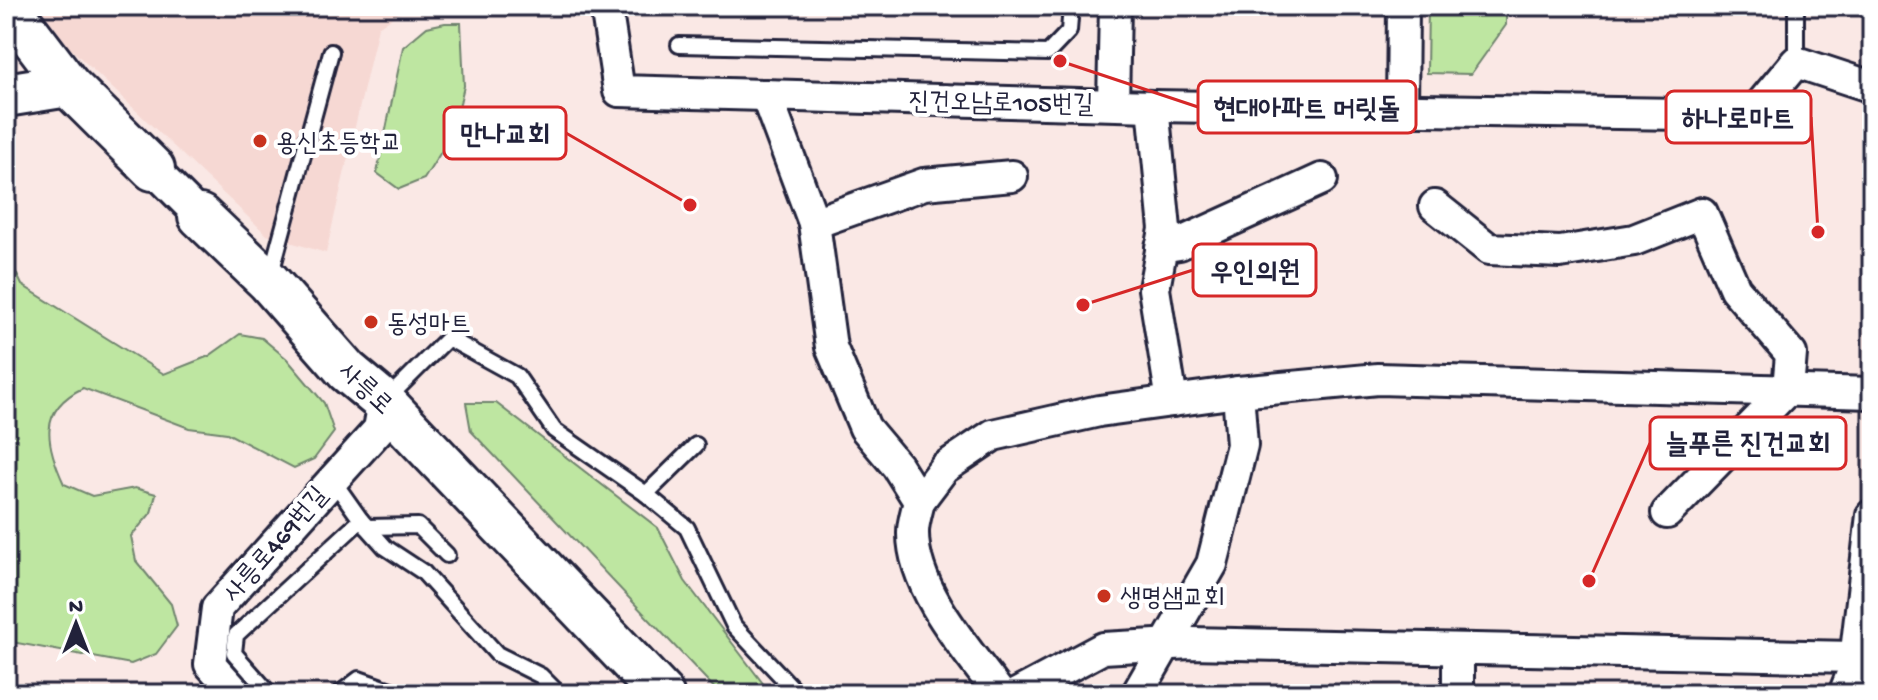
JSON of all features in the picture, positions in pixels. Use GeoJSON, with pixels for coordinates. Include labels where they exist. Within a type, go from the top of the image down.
{"type":"FeatureCollection","features":[{"type":"Feature","properties":{"kind":"street","name":"사릉로"},"geometry":{"type":"LineString","coordinates":[[8,6],[68,85],[268,281],[347,371],[384,402],[662,694]]}},
{"type":"Feature","properties":{"kind":"street","name":"진건오남로105번길"},"geometry":{"type":"LineString","coordinates":[[606,6],[619,91],[1153,106],[1752,115],[1796,62]]}},
{"type":"Feature","properties":{"kind":"street"},"geometry":{"type":"LineString","coordinates":[[1113,104],[1115,6]]}},
{"type":"Feature","properties":{"kind":"street"},"geometry":{"type":"LineString","coordinates":[[1402,110],[1403,6]]}},
{"type":"Feature","properties":{"kind":"street"},"geometry":{"type":"LineString","coordinates":[[1796,62],[1872,87]]}},
{"type":"Feature","properties":{"kind":"street"},"geometry":{"type":"LineString","coordinates":[[6,95],[68,85]]}},
{"type":"Feature","properties":{"kind":"street"},"geometry":{"type":"LineString","coordinates":[[766,95],[814,223],[831,347],[865,428],[897,466],[919,501]]}},
{"type":"Feature","properties":{"kind":"street"},"geometry":{"type":"LineString","coordinates":[[1153,106],[1165,229],[1154,289],[1172,401]]}},
{"type":"Feature","properties":{"kind":"street"},"geometry":{"type":"LineString","coordinates":[[814,223],[924,184],[1012,176]]}},
{"type":"Feature","properties":{"kind":"street"},"geometry":{"type":"LineString","coordinates":[[1161,247],[1179,244],[1322,179]]}},
{"type":"Feature","properties":{"kind":"street"},"geometry":{"type":"LineString","coordinates":[[1435,206],[1489,249],[1560,252],[1634,240],[1702,213],[1735,289],[1791,354],[1788,389],[1667,513]]}},
{"type":"Feature","properties":{"kind":"street"},"geometry":{"type":"LineString","coordinates":[[1000,694],[945,619],[921,572],[913,533],[919,501],[944,468],[993,435],[1099,411],[1238,392],[1378,379],[1872,393]]}},
{"type":"Feature","properties":{"kind":"street"},"geometry":{"type":"LineString","coordinates":[[1137,694],[1212,564],[1242,445],[1238,392]]}},
{"type":"Feature","properties":{"kind":"street","name":"사릉로469번길"},"geometry":{"type":"LineString","coordinates":[[237,694],[210,664],[217,608],[331,478],[379,429],[384,402]]}},
{"type":"Feature","properties":{"kind":"street"},"geometry":{"type":"LineString","coordinates":[[1844,694],[1855,657],[1872,515]]}},
{"type":"Feature","properties":{"kind":"street"},"geometry":{"type":"LineString","coordinates":[[1017,694],[1103,648],[1167,644],[1855,657]]}},
{"type":"Feature","properties":{"kind":"street"},"geometry":{"type":"LineString","coordinates":[[1458,649],[1458,694]]}},
{"type":"Feature","properties":{"kind":"lane"},"geometry":{"type":"LineString","coordinates":[[679,45],[1048,53],[1069,31],[1071,6]]}},
{"type":"Feature","properties":{"kind":"lane"},"geometry":{"type":"LineString","coordinates":[[1796,6],[1796,62]]}},
{"type":"Feature","properties":{"kind":"lane"},"geometry":{"type":"LineString","coordinates":[[268,281],[331,52]]}},
{"type":"Feature","properties":{"kind":"lane"},"geometry":{"type":"LineString","coordinates":[[384,402],[448,338],[517,376],[554,430],[646,494],[687,528],[734,626],[798,694]]}},
{"type":"Feature","properties":{"kind":"lane"},"geometry":{"type":"LineString","coordinates":[[646,494],[696,445]]}},
{"type":"Feature","properties":{"kind":"lane"},"geometry":{"type":"LineString","coordinates":[[331,478],[385,547],[423,572],[497,654],[541,676],[559,694]]}},
{"type":"Feature","properties":{"kind":"lane"},"geometry":{"type":"LineString","coordinates":[[270,694],[234,653],[236,635],[364,524],[418,526],[447,555]]}},
{"type":"Feature","properties":{"kind":"lane"},"geometry":{"type":"LineString","coordinates":[[339,694],[359,679],[402,694]]}},
{"type":"Feature","properties":{"kind":"shaded area","name":"용신초등학교"},"geometry":{"type":"Polygon","coordinates":[[[38,6],[409,6],[378,27],[326,253],[267,235],[69,47],[38,6]]]}},
{"type":"Feature","properties":{"kind":"green space"},"geometry":{"type":"Polygon","coordinates":[[[1428,6],[1506,6],[1506,25],[1471,74],[1427,73],[1428,6]]]}},
{"type":"Feature","properties":{"kind":"green space"},"geometry":{"type":"Polygon","coordinates":[[[461,23],[464,86],[453,133],[424,179],[399,189],[377,173],[403,47],[427,27],[461,23]]]}},
{"type":"Feature","properties":{"kind":"green space"},"geometry":{"type":"Polygon","coordinates":[[[6,252],[22,285],[164,374],[209,356],[240,334],[262,338],[287,359],[324,403],[334,432],[314,459],[294,468],[227,433],[189,428],[83,388],[58,407],[52,418],[50,442],[64,484],[92,496],[135,488],[156,494],[151,513],[131,536],[136,561],[171,604],[177,626],[156,654],[131,664],[6,641],[6,252]]]}},
{"type":"Feature","properties":{"kind":"green space"},"geometry":{"type":"Polygon","coordinates":[[[466,403],[496,403],[658,528],[685,581],[771,694],[720,694],[471,431],[466,403]]]}},
{"type":"Feature","properties":{"kind":"place","name":"현대아파트 머릿돌"},"geometry":{"type":"Point","coordinates":[1060,61]}},
{"type":"Feature","properties":{"kind":"place","name":"용신초등학교"},"geometry":{"type":"Point","coordinates":[260,141]}},
{"type":"Feature","properties":{"kind":"place","name":"만나교회"},"geometry":{"type":"Point","coordinates":[690,205]}},
{"type":"Feature","properties":{"kind":"place","name":"하나로마트"},"geometry":{"type":"Point","coordinates":[1818,232]}},
{"type":"Feature","properties":{"kind":"place","name":"우인의원"},"geometry":{"type":"Point","coordinates":[1083,305]}},
{"type":"Feature","properties":{"kind":"place","name":"동성마트"},"geometry":{"type":"Point","coordinates":[371,322]}},
{"type":"Feature","properties":{"kind":"place","name":"늘푸른 진건교회"},"geometry":{"type":"Point","coordinates":[1589,581]}},
{"type":"Feature","properties":{"kind":"place","name":"생명샘교회"},"geometry":{"type":"Point","coordinates":[1104,596]}}]}
